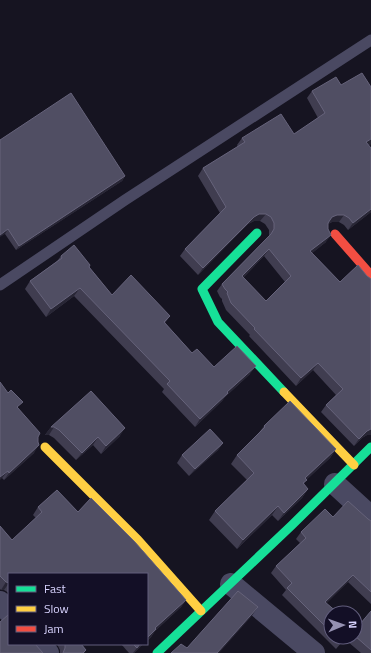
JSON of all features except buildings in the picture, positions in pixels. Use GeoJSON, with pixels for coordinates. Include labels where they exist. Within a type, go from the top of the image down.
{"type":"FeatureCollection","features":[{"type":"Feature","properties":{"kind":"street"},"geometry":{"type":"LineString","coordinates":[[257,233],[202,289],[218,322],[354,465]]}},
{"type":"Feature","properties":{"kind":"street"},"geometry":{"type":"LineString","coordinates":[[335,234],[371,275]]}},
{"type":"Feature","properties":{"kind":"street"},"geometry":{"type":"LineString","coordinates":[[45,447],[138,540],[201,611]]}},
{"type":"Feature","properties":{"kind":"street"},"geometry":{"type":"LineString","coordinates":[[157,653],[335,484],[371,447]]}},
{"type":"Feature","properties":{"kind":"street"},"geometry":{"type":"LineString","coordinates":[[335,484],[371,517]]}},
{"type":"Feature","properties":{"kind":"street"},"geometry":{"type":"LineString","coordinates":[[231,584],[314,653]]}},
{"type":"Feature","properties":{"kind":"street"},"geometry":{"type":"LineString","coordinates":[[0,602],[8,611]]}},
{"type":"Feature","properties":{"kind":"street"},"geometry":{"type":"LineString","coordinates":[[40,645],[48,653]]}},
{"type":"Feature","properties":{"kind":"lane"},"geometry":{"type":"LineString","coordinates":[[0,285],[125,200],[371,40]]}},
{"type":"Feature","properties":{"kind":"traffic: fast"},"geometry":{"type":"LineString","coordinates":[[257,233],[202,289],[218,322],[284,392]]}},
{"type":"Feature","properties":{"kind":"traffic: fast"},"geometry":{"type":"LineString","coordinates":[[157,653],[292,525],[371,447]]}},
{"type":"Feature","properties":{"kind":"traffic: slow"},"geometry":{"type":"LineString","coordinates":[[284,392],[354,465]]}},
{"type":"Feature","properties":{"kind":"traffic: slow"},"geometry":{"type":"LineString","coordinates":[[45,447],[138,540],[201,611]]}},
{"type":"Feature","properties":{"kind":"traffic: jam"},"geometry":{"type":"LineString","coordinates":[[335,234],[371,275]]}}]}
